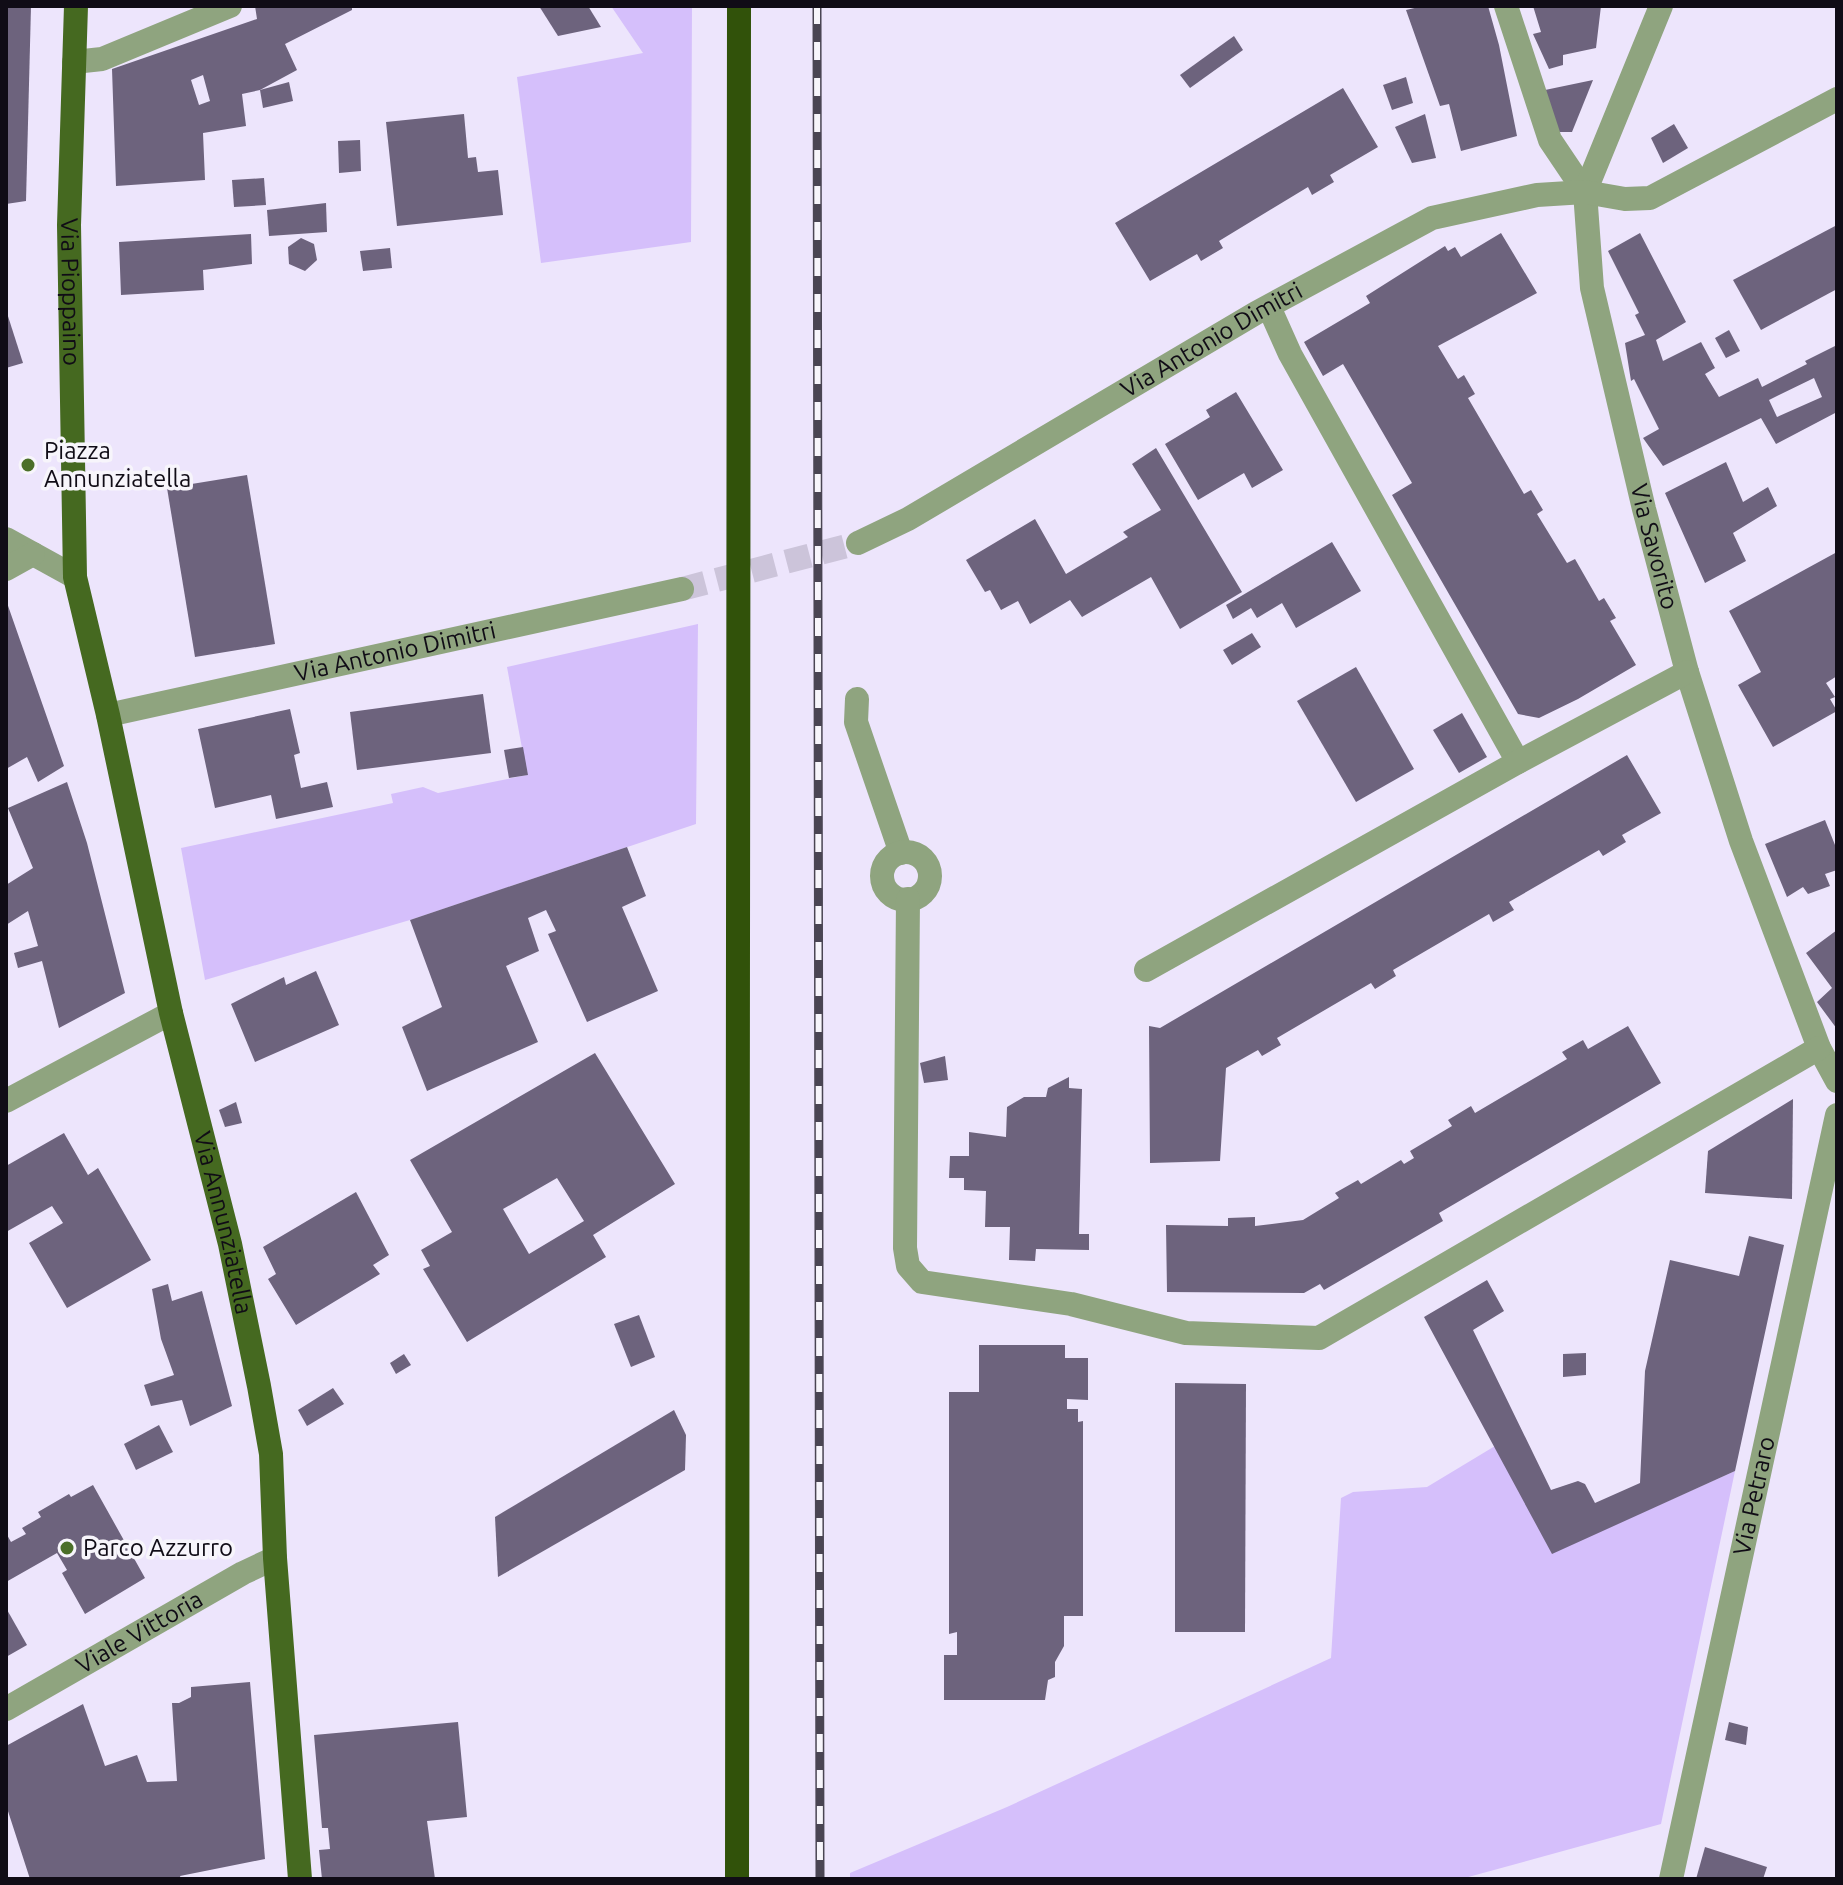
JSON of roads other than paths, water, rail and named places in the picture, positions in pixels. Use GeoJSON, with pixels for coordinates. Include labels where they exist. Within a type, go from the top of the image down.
{"type":"FeatureCollection","features":[{"type":"Feature","properties":{"kind":"highway"},"geometry":{"type":"LineString","coordinates":[[737,1879],[739,6]]}},
{"type":"Feature","properties":{"kind":"main road","name":"Via Pioppaino"},"geometry":{"type":"LineString","coordinates":[[75,577],[69,225],[76,6]]}},
{"type":"Feature","properties":{"kind":"main road","name":"Via Annunziatella"},"geometry":{"type":"LineString","coordinates":[[75,577],[108,715],[171,1013],[230,1244],[271,1454],[275,1558],[300,1879]]}},
{"type":"Feature","properties":{"kind":"street"},"geometry":{"type":"LineString","coordinates":[[74,62],[102,59],[230,6]]}},
{"type":"Feature","properties":{"kind":"street","name":"Via Savorito"},"geometry":{"type":"LineString","coordinates":[[1506,6],[1550,140],[1585,192],[1592,288],[1644,509],[1687,672],[1741,841],[1819,1048],[1837,1081]]}},
{"type":"Feature","properties":{"kind":"street"},"geometry":{"type":"LineString","coordinates":[[1585,192],[1661,6]]}},
{"type":"Feature","properties":{"kind":"street","name":"Via Antonio Dimitri"},"geometry":{"type":"LineString","coordinates":[[858,543],[908,519],[1269,307],[1432,218],[1537,195],[1585,192],[1625,199],[1650,198],[1837,99]]}},
{"type":"Feature","properties":{"kind":"street"},"geometry":{"type":"LineString","coordinates":[[1269,307],[1290,354],[1518,762]]}},
{"type":"Feature","properties":{"kind":"street"},"geometry":{"type":"LineString","coordinates":[[6,539],[75,577]]}},
{"type":"Feature","properties":{"kind":"street"},"geometry":{"type":"LineString","coordinates":[[6,569],[33,554]]}},
{"type":"Feature","properties":{"kind":"street","name":"Via Antonio Dimitri"},"geometry":{"type":"LineString","coordinates":[[108,715],[682,589]]}},
{"type":"Feature","properties":{"kind":"street"},"geometry":{"type":"LineString","coordinates":[[1146,970],[1518,762],[1687,672]]}},
{"type":"Feature","properties":{"kind":"street"},"geometry":{"type":"LineString","coordinates":[[857,699],[856,722],[901,853],[885,864],[883,880],[891,894],[908,899],[905,1248],[908,1266],[922,1282],[1071,1304],[1186,1333],[1319,1338],[1819,1048]]}},
{"type":"Feature","properties":{"kind":"street"},"geometry":{"type":"LineString","coordinates":[[6,1101],[171,1013]]}},
{"type":"Feature","properties":{"kind":"street","name":"Via Petraro"},"geometry":{"type":"LineString","coordinates":[[1671,1879],[1837,1115]]}},
{"type":"Feature","properties":{"kind":"street","name":"Viale Vittoria"},"geometry":{"type":"LineString","coordinates":[[6,1709],[243,1573],[275,1558]]}},
{"type":"Feature","properties":{"kind":"tunnel"},"geometry":{"type":"LineString","coordinates":[[682,589],[858,543]]}},
{"type":"Feature","properties":{"kind":"railway"},"geometry":{"type":"LineString","coordinates":[[817,6],[820,1879]]}},
{"type":"Feature","properties":{"kind":"place","name":"Piazza Annunziatella"},"geometry":{"type":"Point","coordinates":[28,465]}},
{"type":"Feature","properties":{"kind":"place","name":"Parco Azzurro"},"geometry":{"type":"Point","coordinates":[67,1548]}}]}
